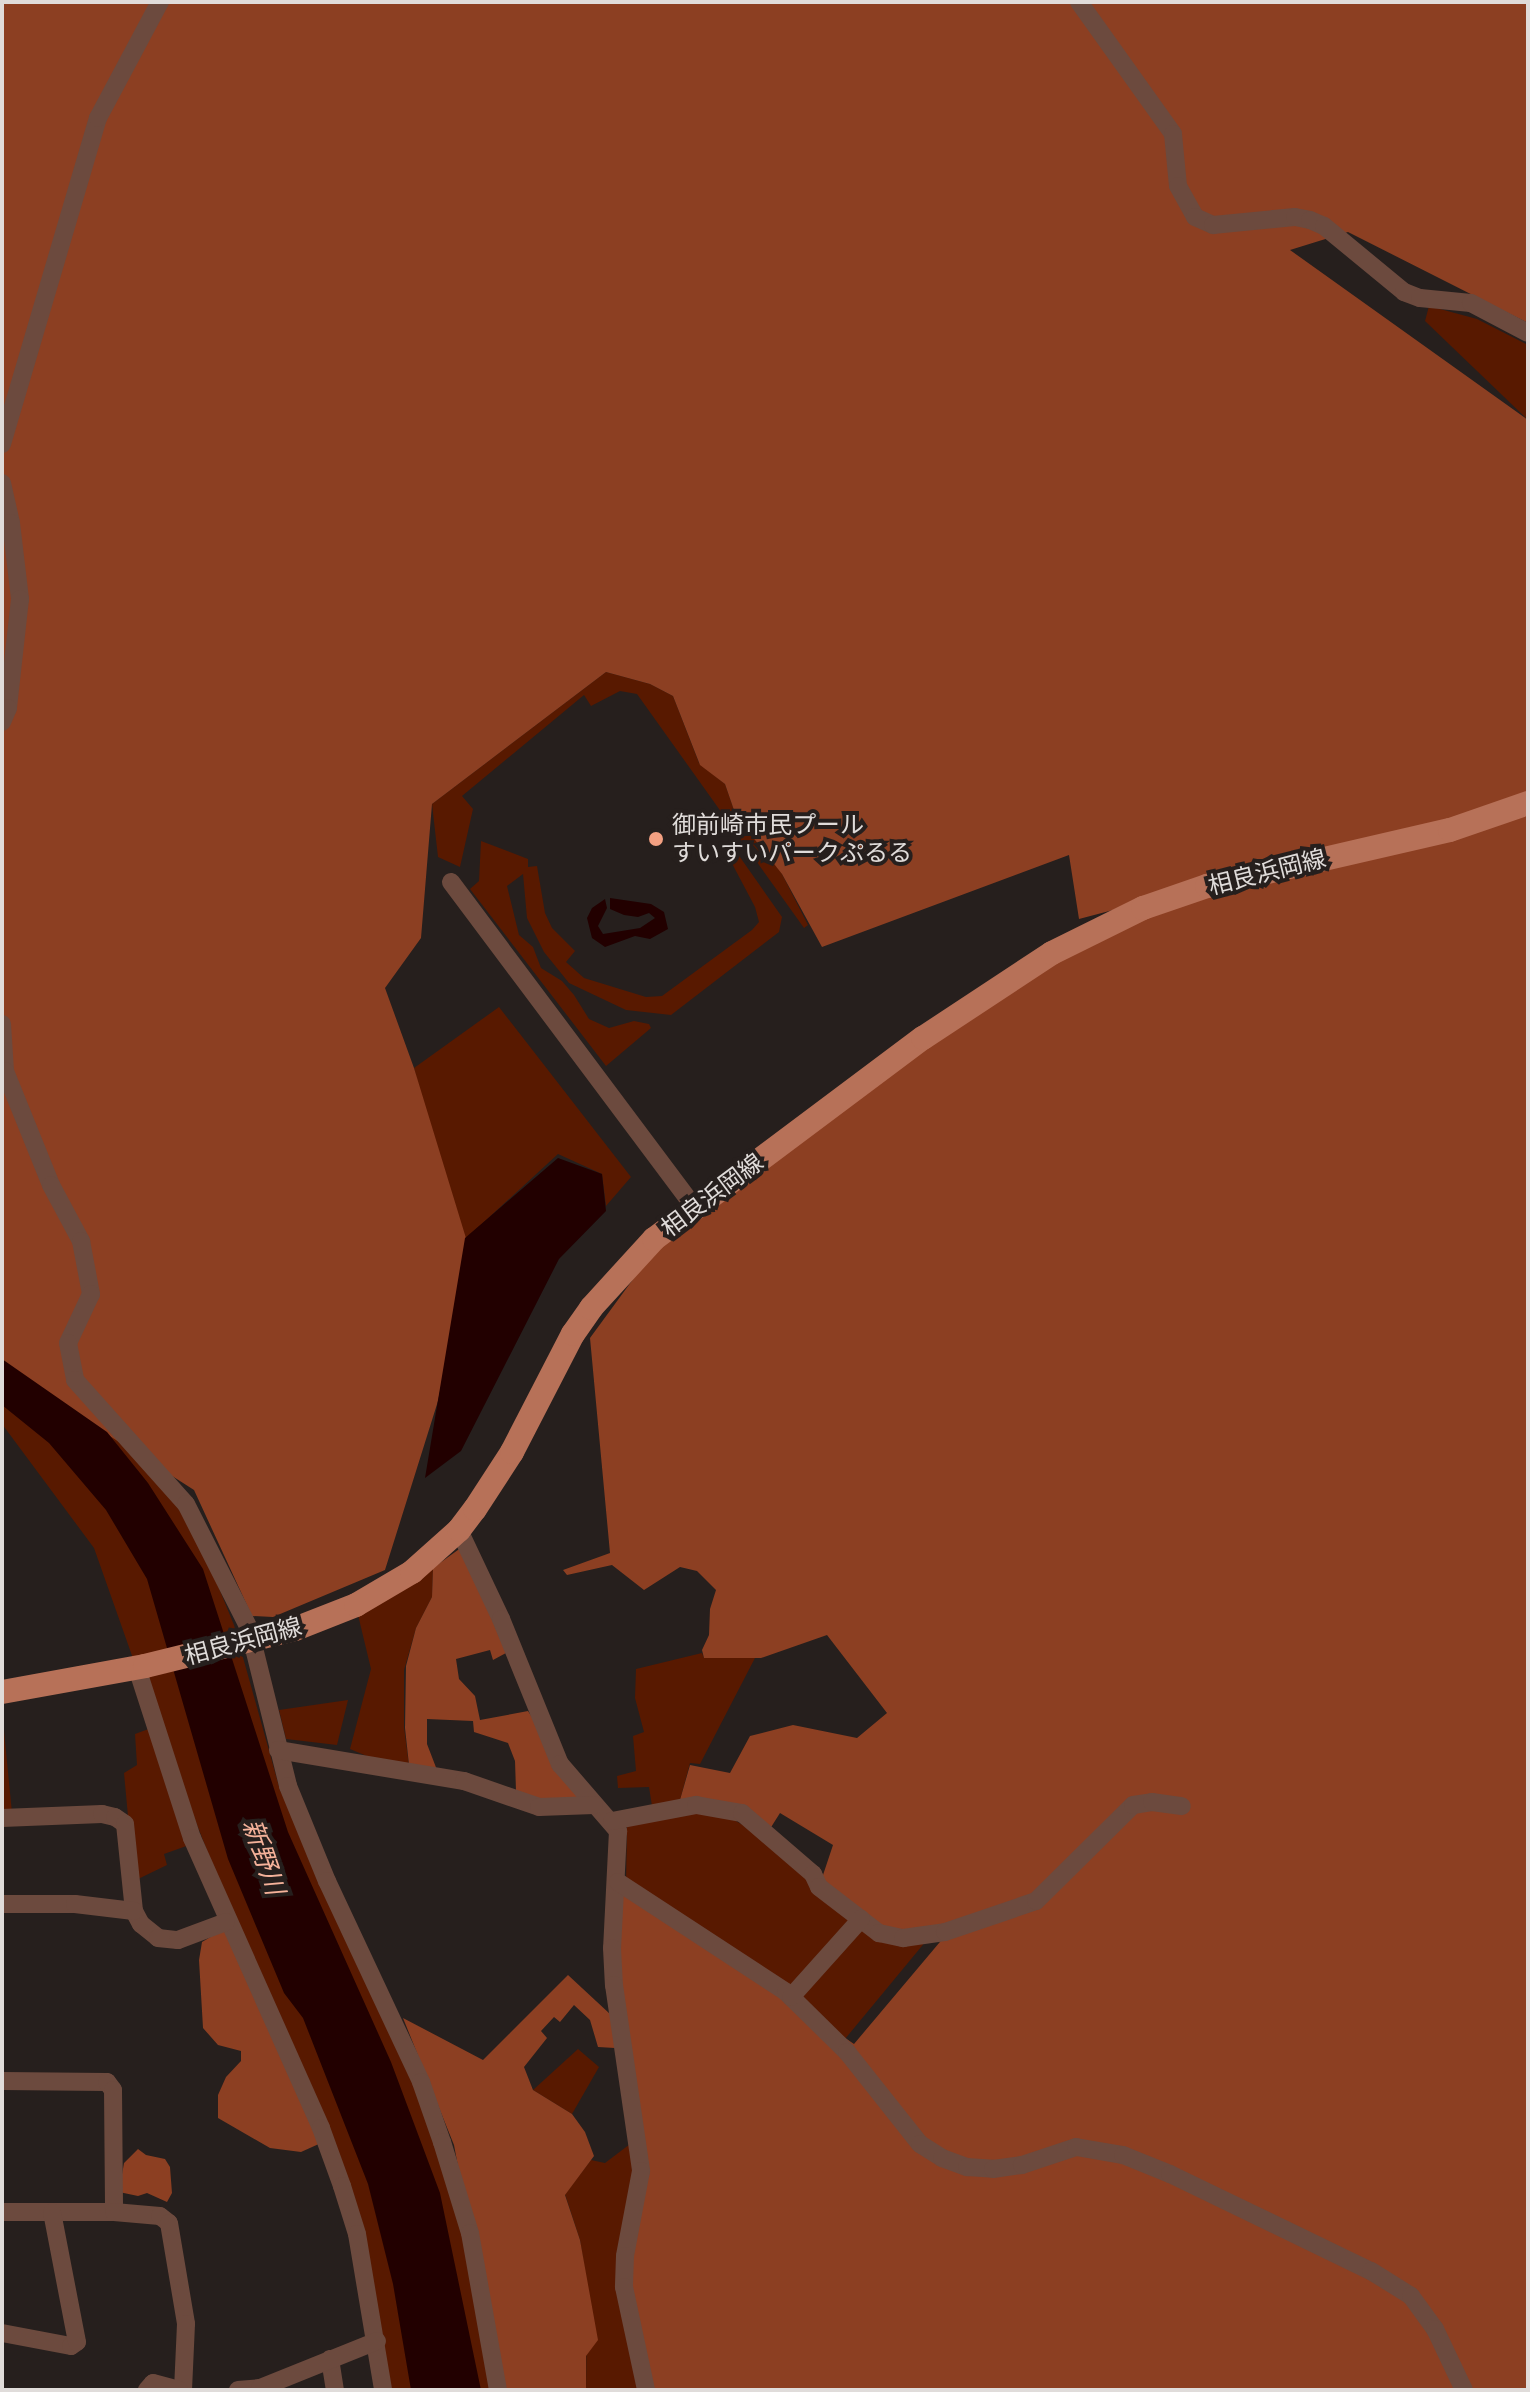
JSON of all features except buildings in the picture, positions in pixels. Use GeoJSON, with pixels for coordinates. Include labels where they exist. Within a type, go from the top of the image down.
{"type":"FeatureCollection","features":[{"type":"Feature","properties":{"kind":"main road","name":"相良浜岡線"},"geometry":{"type":"LineString","coordinates":[[2,1692],[141,1667],[251,1641],[356,1605],[412,1572],[459,1530],[512,1452],[573,1334],[591,1308],[654,1239],[1010,977],[1143,908],[1207,886],[1450,830],[1528,803]]}},
{"type":"Feature","properties":{"kind":"street"},"geometry":{"type":"LineString","coordinates":[[2,444],[98,118],[160,2]]}},
{"type":"Feature","properties":{"kind":"street"},"geometry":{"type":"LineString","coordinates":[[1079,2],[1173,134],[1178,186],[1195,217],[1213,225],[1295,217],[1310,220],[1324,226],[1404,292],[1420,298],[1471,303],[1528,333]]}},
{"type":"Feature","properties":{"kind":"street"},"geometry":{"type":"LineString","coordinates":[[2,483],[11,523],[20,599],[8,708],[2,722]]}},
{"type":"Feature","properties":{"kind":"street"},"geometry":{"type":"LineString","coordinates":[[451,882],[694,1207]]}},
{"type":"Feature","properties":{"kind":"street"},"geometry":{"type":"LineString","coordinates":[[2,1024],[5,1071],[51,1185],[81,1241],[91,1294],[68,1343],[75,1380],[186,1504],[251,1641],[288,1786],[327,1881],[405,2045],[442,2142],[470,2233],[498,2390]]}},
{"type":"Feature","properties":{"kind":"street"},"geometry":{"type":"LineString","coordinates":[[459,1530],[501,1619],[560,1764],[594,1805],[612,1821],[619,1840],[613,1919],[614,1985],[641,2171],[625,2256],[624,2287],[646,2390]]}},
{"type":"Feature","properties":{"kind":"street"},"geometry":{"type":"LineString","coordinates":[[141,1667],[192,1838],[226,1922],[315,2115],[342,2186],[357,2234],[383,2390]]}},
{"type":"Feature","properties":{"kind":"street"},"geometry":{"type":"LineString","coordinates":[[278,1750],[464,1781],[539,1807],[594,1805]]}},
{"type":"Feature","properties":{"kind":"street"},"geometry":{"type":"LineString","coordinates":[[612,1821],[696,1805],[742,1813],[813,1874],[819,1887],[879,1933],[903,1938],[931,1935],[1036,1901],[1133,1805],[1152,1802],[1182,1806]]}},
{"type":"Feature","properties":{"kind":"street"},"geometry":{"type":"LineString","coordinates":[[2,1818],[102,1814],[125,1824],[134,1911],[141,1924],[158,1938],[178,1940],[226,1922]]}},
{"type":"Feature","properties":{"kind":"street"},"geometry":{"type":"LineString","coordinates":[[618,1882],[751,1966],[791,1997],[847,2052],[920,2144],[942,2158],[967,2167],[993,2169],[1022,2165],[1076,2147],[1123,2155],[1170,2174],[1371,2271],[1411,2296],[1435,2329],[1464,2390]]}},
{"type":"Feature","properties":{"kind":"street"},"geometry":{"type":"LineString","coordinates":[[2,1904],[75,1904],[134,1911]]}},
{"type":"Feature","properties":{"kind":"street"},"geometry":{"type":"LineString","coordinates":[[791,1997],[861,1919]]}},
{"type":"Feature","properties":{"kind":"street"},"geometry":{"type":"LineString","coordinates":[[2,2081],[107,2082],[113,2090],[114,2212]]}},
{"type":"Feature","properties":{"kind":"street"},"geometry":{"type":"LineString","coordinates":[[2,2212],[114,2212],[160,2216],[169,2223],[186,2324],[181,2390],[153,2383],[147,2390]]}},
{"type":"Feature","properties":{"kind":"street"},"geometry":{"type":"LineString","coordinates":[[2,2333],[71,2346],[77,2342],[52,2212]]}},
{"type":"Feature","properties":{"kind":"street"},"geometry":{"type":"LineString","coordinates":[[238,2390],[260,2388],[377,2341]]}},
{"type":"Feature","properties":{"kind":"street"},"geometry":{"type":"LineString","coordinates":[[330,2359],[335,2390]]}},
{"type":"Feature","properties":{"kind":"shaded area"},"geometry":{"type":"Polygon","coordinates":[[[2,2],[1528,2],[1528,323],[1348,232],[1290,250],[1528,420],[1528,791],[1492,811],[1528,798],[1528,2390],[646,2390],[624,2287],[640,2157],[618,1996],[618,1902],[628,1890],[854,2044],[950,1930],[879,1933],[819,1887],[833,1845],[780,1813],[768,1832],[680,1800],[690,1765],[730,1773],[750,1736],[793,1725],[857,1738],[887,1713],[827,1635],[761,1658],[704,1658],[702,1650],[709,1635],[710,1609],[716,1590],[697,1571],[680,1567],[644,1590],[612,1565],[567,1575],[563,1570],[610,1553],[590,1338],[653,1252],[1065,946],[1223,881],[1079,919],[1069,855],[822,947],[782,874],[736,816],[725,784],[700,765],[673,696],[650,684],[606,672],[432,804],[421,938],[385,988],[414,1068],[469,1248],[438,1401],[385,1570],[273,1617],[252,1616],[194,1490],[2,1367],[2,2]]]}},
{"type":"Feature","properties":{"kind":"shaded area"},"geometry":{"type":"Polygon","coordinates":[[[1429,306],[1477,319],[1528,345],[1528,420],[1425,321],[1429,306]]]}},
{"type":"Feature","properties":{"kind":"shaded area"},"geometry":{"type":"Polygon","coordinates":[[[606,672],[650,684],[673,696],[699,763],[725,784],[736,816],[781,872],[808,925],[804,928],[637,694],[620,691],[591,706],[584,695],[462,796],[473,809],[460,867],[438,857],[432,804],[606,672]]]}},
{"type":"Feature","properties":{"kind":"shaded area"},"geometry":{"type":"Polygon","coordinates":[[[481,841],[528,859],[528,867],[537,866],[545,913],[552,928],[575,951],[566,962],[584,978],[646,997],[662,996],[759,922],[755,907],[727,854],[735,850],[782,917],[779,932],[671,1015],[626,1010],[569,983],[544,952],[527,918],[523,874],[507,886],[519,935],[533,947],[541,968],[562,981],[589,1019],[609,1028],[634,1021],[649,1024],[651,1028],[606,1066],[470,889],[479,881],[481,841]]]}},
{"type":"Feature","properties":{"kind":"shaded area"},"geometry":{"type":"Polygon","coordinates":[[[499,1007],[631,1177],[606,1206],[602,1174],[558,1154],[459,1245],[414,1068],[499,1007]]]}},
{"type":"Feature","properties":{"kind":"shaded area"},"geometry":{"type":"Polygon","coordinates":[[[2,1360],[81,1398],[183,1500],[234,1625],[280,1790],[410,2057],[469,2228],[495,2390],[380,2390],[357,2234],[142,1684],[94,1548],[2,1424],[2,1360]]]}},
{"type":"Feature","properties":{"kind":"shaded area"},"geometry":{"type":"Polygon","coordinates":[[[462,1547],[506,1653],[493,1660],[490,1650],[456,1659],[459,1679],[475,1696],[480,1720],[528,1711],[583,1795],[584,1802],[536,1804],[516,1791],[515,1761],[508,1743],[474,1732],[473,1721],[427,1719],[427,1744],[437,1770],[410,1774],[405,1728],[406,1666],[416,1628],[432,1597],[433,1568],[462,1547]]]}},
{"type":"Feature","properties":{"kind":"shaded area"},"geometry":{"type":"Polygon","coordinates":[[[433,1568],[432,1597],[416,1628],[404,1670],[404,1727],[410,1774],[350,1749],[371,1669],[358,1615],[433,1568]]]}},
{"type":"Feature","properties":{"kind":"shaded area"},"geometry":{"type":"Polygon","coordinates":[[[702,1653],[704,1658],[755,1658],[700,1764],[690,1763],[680,1800],[652,1806],[649,1787],[618,1788],[617,1776],[636,1771],[633,1736],[644,1732],[635,1698],[636,1669],[702,1653]]]}},
{"type":"Feature","properties":{"kind":"shaded area"},"geometry":{"type":"Polygon","coordinates":[[[348,1700],[337,1745],[286,1739],[279,1710],[348,1700]]]}},
{"type":"Feature","properties":{"kind":"shaded area"},"geometry":{"type":"Polygon","coordinates":[[[2,1710],[12,1813],[2,1814],[2,1710]]]}},
{"type":"Feature","properties":{"kind":"shaded area"},"geometry":{"type":"Polygon","coordinates":[[[154,1727],[192,1844],[164,1854],[167,1865],[134,1881],[124,1773],[137,1765],[135,1734],[154,1727]]]}},
{"type":"Feature","properties":{"kind":"shaded area"},"geometry":{"type":"Polygon","coordinates":[[[710,1806],[748,1828],[819,1887],[931,1935],[845,2039],[626,1887],[627,1824],[710,1806]]]}},
{"type":"Feature","properties":{"kind":"shaded area"},"geometry":{"type":"Polygon","coordinates":[[[229,1926],[321,2143],[301,2152],[270,2148],[218,2118],[218,2095],[226,2077],[241,2061],[241,2051],[218,2045],[203,2028],[199,1960],[202,1942],[229,1926]]]}},
{"type":"Feature","properties":{"kind":"shaded area"},"geometry":{"type":"Polygon","coordinates":[[[568,1975],[610,2014],[615,2048],[598,2047],[590,2020],[574,2005],[560,2022],[554,2017],[541,2031],[547,2038],[524,2067],[533,2090],[572,2114],[585,2132],[594,2156],[565,2195],[580,2240],[598,2340],[586,2356],[586,2390],[495,2390],[481,2288],[454,2145],[403,2018],[483,2060],[568,1975]]]}},
{"type":"Feature","properties":{"kind":"shaded area"},"geometry":{"type":"Polygon","coordinates":[[[578,2049],[599,2067],[572,2114],[533,2090],[578,2049]]]}},
{"type":"Feature","properties":{"kind":"shaded area"},"geometry":{"type":"Polygon","coordinates":[[[638,2138],[646,2390],[586,2390],[587,2284],[580,2240],[565,2194],[591,2160],[605,2163],[638,2138]]]}},
{"type":"Feature","properties":{"kind":"shaded area"},"geometry":{"type":"Polygon","coordinates":[[[138,2149],[146,2155],[165,2159],[170,2167],[172,2193],[167,2202],[147,2193],[138,2196],[119,2192],[124,2163],[138,2149]]]}},
{"type":"Feature","properties":{"kind":"water"},"geometry":{"type":"Polygon","coordinates":[[[610,898],[651,904],[664,912],[668,929],[650,939],[635,936],[605,947],[592,938],[587,918],[592,908],[605,899],[607,908],[598,926],[603,934],[640,928],[655,918],[649,913],[638,917],[610,909],[610,898]]]}},
{"type":"Feature","properties":{"kind":"water"},"geometry":{"type":"Polygon","coordinates":[[[558,1158],[602,1174],[606,1211],[559,1259],[461,1451],[425,1478],[465,1238],[558,1158]]]}},
{"type":"Feature","properties":{"kind":"water","name":"新野川"},"geometry":{"type":"Polygon","coordinates":[[[2,1359],[107,1432],[148,1483],[203,1569],[288,1832],[391,2062],[440,2193],[481,2390],[411,2390],[393,2284],[368,2184],[303,2018],[284,1993],[228,1859],[147,1579],[106,1510],[49,1443],[2,1405],[2,1359]]]}},
{"type":"Feature","properties":{"kind":"place","name":"御前崎市民プール すいすいパークぷるる"},"geometry":{"type":"Point","coordinates":[656,839]}}]}
